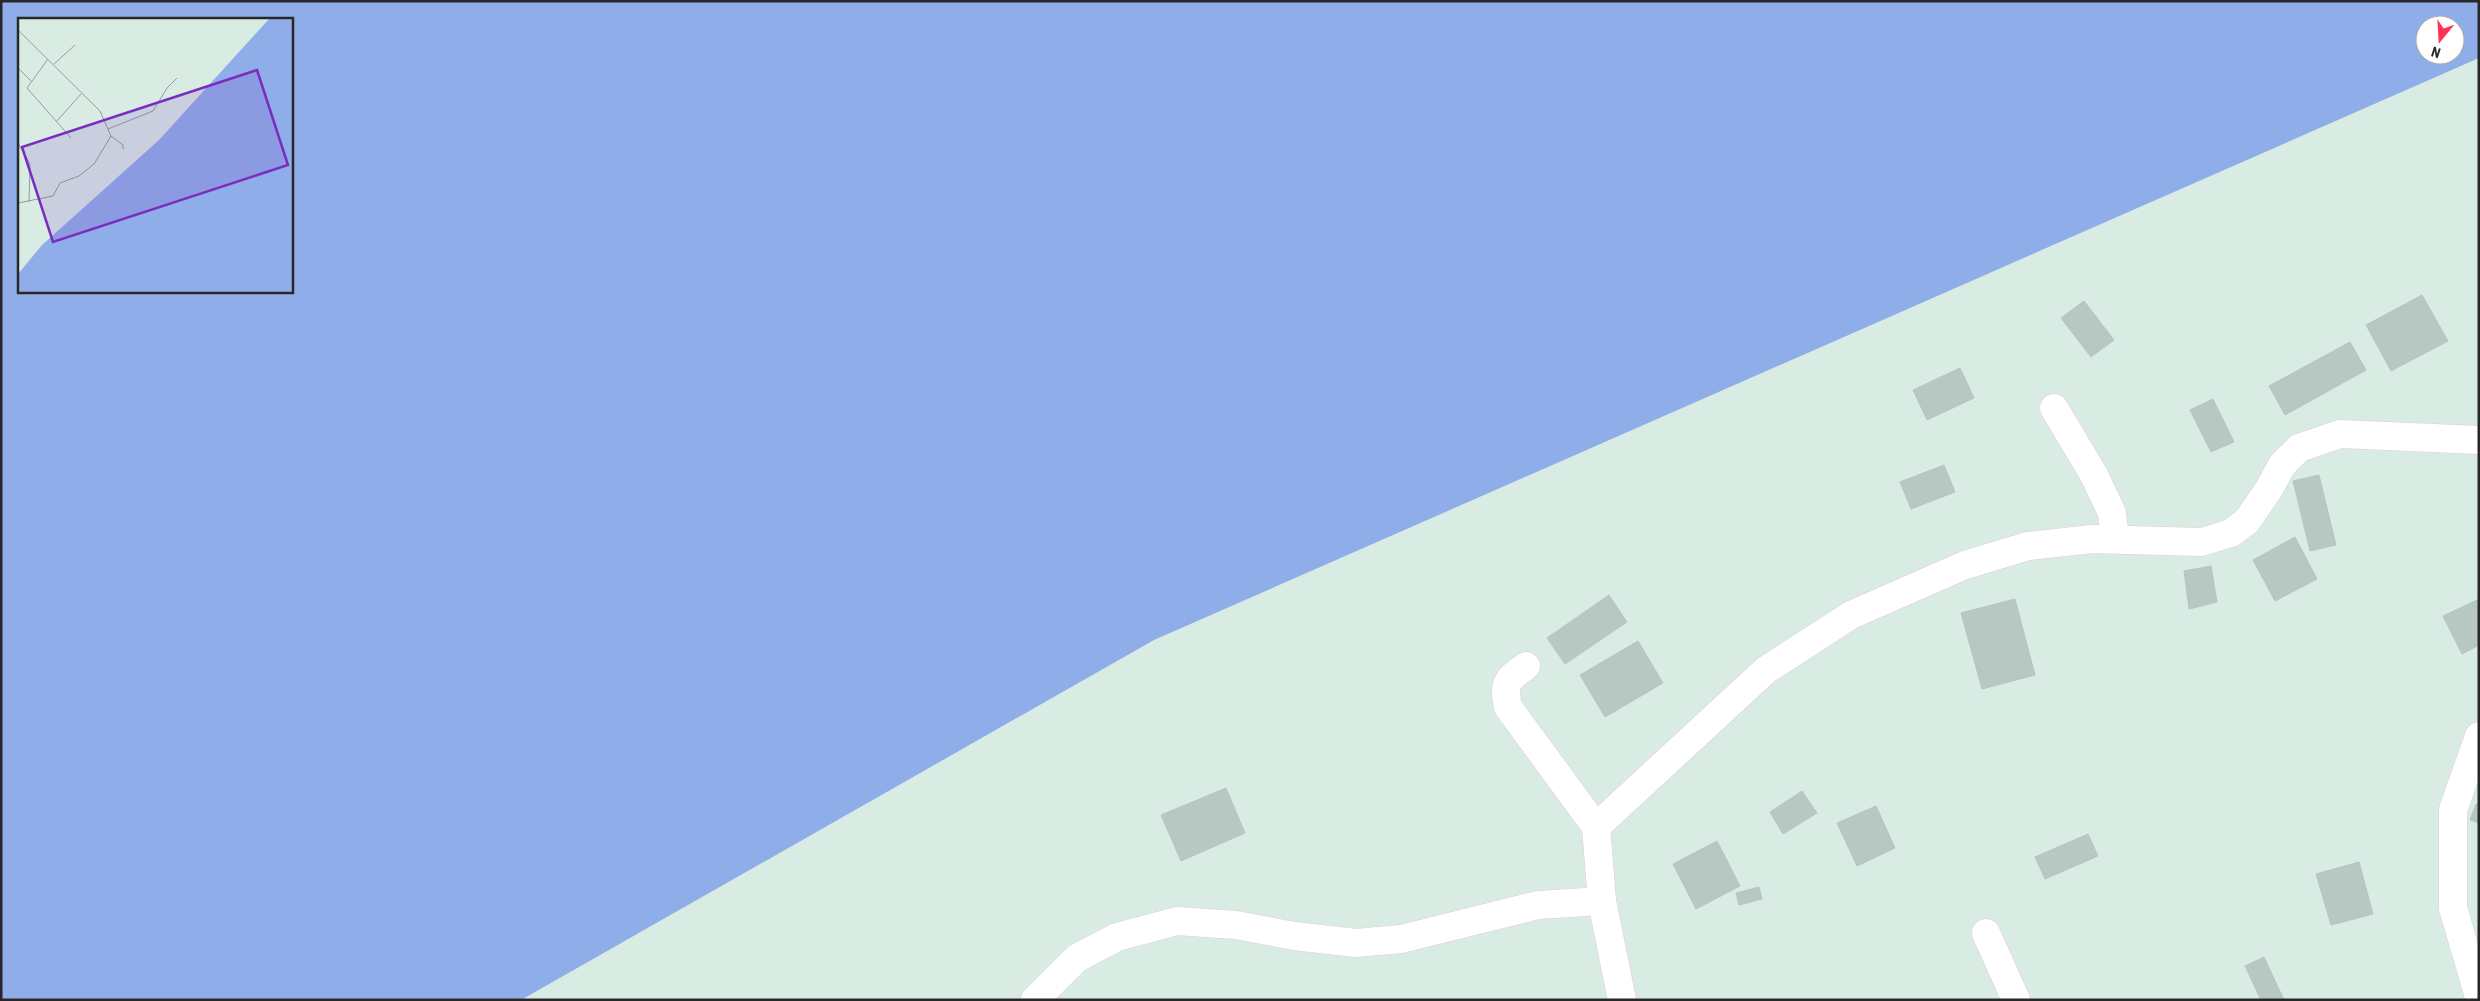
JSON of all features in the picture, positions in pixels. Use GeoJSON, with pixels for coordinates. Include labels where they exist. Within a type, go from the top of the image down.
{"type":"FeatureCollection","features":[{"type":"Feature","properties":{"kind":"street"},"geometry":{"type":"LineString","coordinates":[[2054,408],[2094,475],[2112,513],[2116,539]]}},
{"type":"Feature","properties":{"kind":"street"},"geometry":{"type":"LineString","coordinates":[[1596,827],[1766,670],[1851,615],[1965,565],[2028,546],[2092,539],[2202,542],[2231,533],[2247,520],[2282,465],[2299,448],[2340,434],[2479,440]]}},
{"type":"Feature","properties":{"kind":"street"},"geometry":{"type":"LineString","coordinates":[[1526,666],[1509,679],[1504,690],[1508,707],[1596,827],[1602,901],[1622,1000]]}},
{"type":"Feature","properties":{"kind":"street"},"geometry":{"type":"LineString","coordinates":[[2479,736],[2453,810],[2453,908],[2479,998]]}},
{"type":"Feature","properties":{"kind":"street"},"geometry":{"type":"LineString","coordinates":[[1035,1000],[1077,958],[1117,937],[1177,921],[1236,925],[1294,936],[1356,944],[1401,939],[1538,905],[1602,901]]}},
{"type":"Feature","properties":{"kind":"street"},"geometry":{"type":"LineString","coordinates":[[1986,933],[2016,1000]]}},
{"type":"Feature","properties":{"kind":"shaded area"},"geometry":{"type":"Polygon","coordinates":[[[1,1],[2479,1],[2479,58],[2465,64],[2465,15],[2415,15],[2415,65],[2463,65],[1154,640],[521,1000],[1,1000],[1,1]]]}},
{"type":"Feature","properties":{"kind":"building"},"geometry":{"type":"Polygon","coordinates":[[[2422,295],[2448,341],[2391,371],[2366,325],[2422,295]]]}},
{"type":"Feature","properties":{"kind":"building"},"geometry":{"type":"Polygon","coordinates":[[[2084,301],[2114,340],[2091,357],[2061,318],[2084,301]]]}},
{"type":"Feature","properties":{"kind":"building"},"geometry":{"type":"Polygon","coordinates":[[[2350,342],[2366,370],[2285,415],[2269,386],[2350,342]]]}},
{"type":"Feature","properties":{"kind":"building"},"geometry":{"type":"Polygon","coordinates":[[[1960,368],[1974,398],[1927,420],[1913,390],[1960,368]]]}},
{"type":"Feature","properties":{"kind":"building"},"geometry":{"type":"Polygon","coordinates":[[[2213,399],[2234,442],[2211,452],[2190,410],[2213,399]]]}},
{"type":"Feature","properties":{"kind":"building"},"geometry":{"type":"Polygon","coordinates":[[[1944,465],[1955,492],[1911,509],[1900,482],[1944,465]]]}},
{"type":"Feature","properties":{"kind":"building"},"geometry":{"type":"Polygon","coordinates":[[[2319,475],[2336,545],[2310,551],[2293,481],[2319,475]]]}},
{"type":"Feature","properties":{"kind":"building"},"geometry":{"type":"Polygon","coordinates":[[[2295,537],[2317,579],[2275,601],[2253,560],[2295,537]]]}},
{"type":"Feature","properties":{"kind":"building"},"geometry":{"type":"Polygon","coordinates":[[[2211,566],[2217,602],[2189,609],[2184,571],[2211,566]]]}},
{"type":"Feature","properties":{"kind":"building"},"geometry":{"type":"Polygon","coordinates":[[[1609,595],[1627,622],[1565,664],[1547,638],[1609,595]]]}},
{"type":"Feature","properties":{"kind":"building"},"geometry":{"type":"Polygon","coordinates":[[[2015,599],[2035,675],[1982,689],[1961,613],[2015,599]]]}},
{"type":"Feature","properties":{"kind":"building"},"geometry":{"type":"Polygon","coordinates":[[[2479,599],[2479,645],[2462,654],[2443,616],[2479,599]]]}},
{"type":"Feature","properties":{"kind":"building"},"geometry":{"type":"Polygon","coordinates":[[[1638,641],[1663,683],[1605,717],[1580,675],[1638,641]]]}},
{"type":"Feature","properties":{"kind":"building"},"geometry":{"type":"Polygon","coordinates":[[[1226,788],[1245,833],[1181,861],[1161,815],[1226,788]]]}},
{"type":"Feature","properties":{"kind":"building"},"geometry":{"type":"Polygon","coordinates":[[[1802,791],[1817,813],[1783,834],[1770,812],[1802,791]]]}},
{"type":"Feature","properties":{"kind":"building"},"geometry":{"type":"Polygon","coordinates":[[[2476,804],[2479,805],[2479,823],[2470,820],[2476,804]]]}},
{"type":"Feature","properties":{"kind":"building"},"geometry":{"type":"Polygon","coordinates":[[[1876,806],[1895,848],[1857,866],[1837,823],[1876,806]]]}},
{"type":"Feature","properties":{"kind":"building"},"geometry":{"type":"Polygon","coordinates":[[[2088,834],[2098,856],[2045,879],[2035,857],[2088,834]]]}},
{"type":"Feature","properties":{"kind":"building"},"geometry":{"type":"Polygon","coordinates":[[[1717,841],[1740,886],[1696,909],[1673,864],[1717,841]]]}},
{"type":"Feature","properties":{"kind":"building"},"geometry":{"type":"Polygon","coordinates":[[[2359,862],[2373,914],[2331,925],[2316,874],[2359,862]]]}},
{"type":"Feature","properties":{"kind":"building"},"geometry":{"type":"Polygon","coordinates":[[[1759,887],[1762,899],[1739,905],[1736,893],[1759,887]]]}},
{"type":"Feature","properties":{"kind":"building"},"geometry":{"type":"Polygon","coordinates":[[[2264,957],[2284,1000],[2261,1000],[2245,966],[2264,957]]]}}]}
